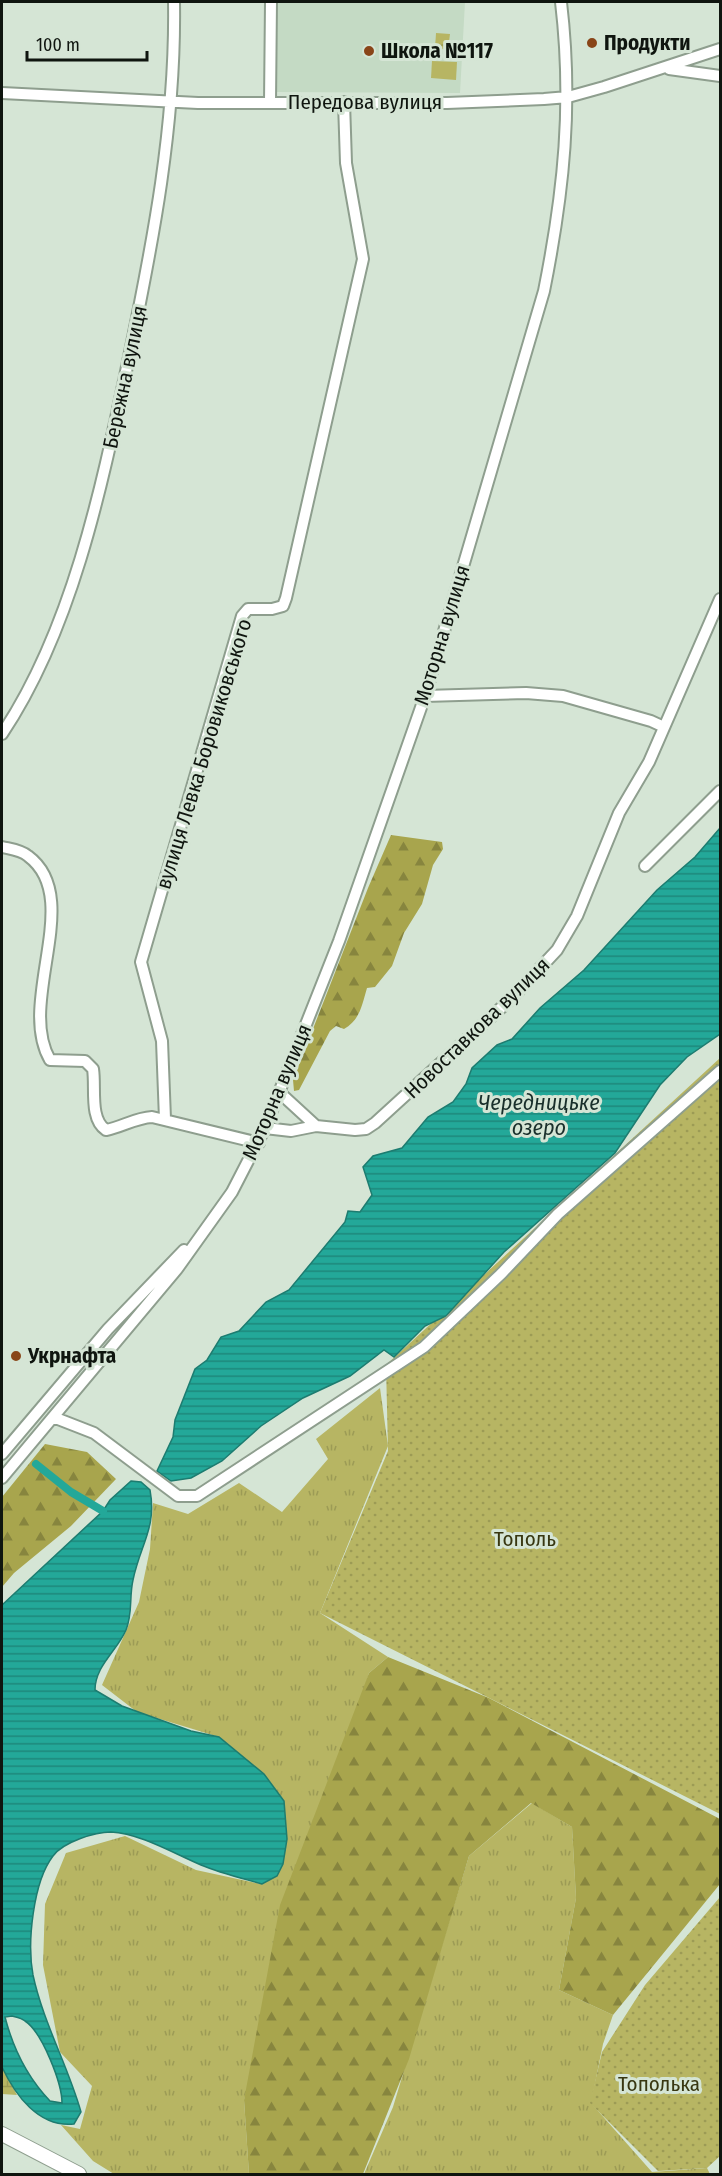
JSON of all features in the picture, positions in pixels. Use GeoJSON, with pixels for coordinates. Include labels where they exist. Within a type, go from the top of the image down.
{"type":"FeatureCollection","features":[{"type":"Feature","properties":{"kind":"main road"},"geometry":{"type":"LineString","coordinates":[[2,2134],[79,2175]]}},
{"type":"Feature","properties":{"kind":"main road"},"geometry":{"type":"LineString","coordinates":[[2,2145],[64,2168]]}},
{"type":"Feature","properties":{"kind":"street","name":"Бережна вулиця"},"geometry":{"type":"LineString","coordinates":[[2,734],[29,686],[64,607],[101,491],[148,264],[161,189],[172,102],[174,2]]}},
{"type":"Feature","properties":{"kind":"street"},"geometry":{"type":"LineString","coordinates":[[270,102],[271,2]]}},
{"type":"Feature","properties":{"kind":"street","name":"Моторна вулиця"},"geometry":{"type":"LineString","coordinates":[[199,1236],[232,1192],[258,1143],[339,941],[424,696],[544,291],[555,234],[566,154],[568,97],[561,2]]}},
{"type":"Feature","properties":{"kind":"street","name":"Передова вулиця"},"geometry":{"type":"LineString","coordinates":[[2,93],[172,102],[447,103],[568,97],[666,69],[720,49]]}},
{"type":"Feature","properties":{"kind":"street"},"geometry":{"type":"LineString","coordinates":[[666,69],[720,76]]}},
{"type":"Feature","properties":{"kind":"street","name":"вулиця Левка Боровиковського"},"geometry":{"type":"LineString","coordinates":[[165,1119],[162,1041],[141,963],[242,616],[248,609],[272,609],[283,606],[286,598],[363,259],[346,164],[344,102]]}},
{"type":"Feature","properties":{"kind":"street","name":"Новоставкова вулиця"},"geometry":{"type":"LineString","coordinates":[[265,1128],[291,1131],[316,1126],[366,1129],[544,966],[577,916],[619,813],[649,762],[720,599]]}},
{"type":"Feature","properties":{"kind":"street"},"geometry":{"type":"LineString","coordinates":[[424,696],[526,693],[563,696],[651,721],[664,727]]}},
{"type":"Feature","properties":{"kind":"street"},"geometry":{"type":"LineString","coordinates":[[645,866],[720,791]]}},
{"type":"Feature","properties":{"kind":"street"},"geometry":{"type":"LineString","coordinates":[[2,847],[28,856],[45,878],[52,898],[52,926],[46,950],[40,1016],[41,1038],[49,1058],[85,1061],[90,1065],[94,1078],[96,1116],[106,1130],[137,1118],[165,1119],[193,1129],[258,1143]]}},
{"type":"Feature","properties":{"kind":"street"},"geometry":{"type":"LineString","coordinates":[[53,1417],[94,1434],[178,1496],[197,1497],[424,1347],[502,1273],[558,1214],[720,1071]]}},
{"type":"Feature","properties":{"kind":"street"},"geometry":{"type":"LineString","coordinates":[[279,1092],[316,1126]]}},
{"type":"Feature","properties":{"kind":"street"},"geometry":{"type":"LineString","coordinates":[[2,1478],[177,1269],[199,1236]]}},
{"type":"Feature","properties":{"kind":"street"},"geometry":{"type":"LineString","coordinates":[[2,1454],[108,1329],[199,1236]]}},
{"type":"Feature","properties":{"kind":"shaded area","name":"Школа №117"},"geometry":{"type":"Polygon","coordinates":[[[276,2],[465,2],[460,93],[276,92],[276,2]]]}},
{"type":"Feature","properties":{"kind":"green space"},"geometry":{"type":"Polygon","coordinates":[[[436,33],[450,34],[448,50],[435,48],[436,33]]]}},
{"type":"Feature","properties":{"kind":"green space"},"geometry":{"type":"Polygon","coordinates":[[[432,61],[457,62],[456,80],[431,78],[432,61]]]}},
{"type":"Feature","properties":{"kind":"green space"},"geometry":{"type":"Polygon","coordinates":[[[391,835],[442,842],[443,849],[433,865],[422,904],[404,933],[392,966],[375,987],[367,988],[360,1011],[354,1021],[344,1029],[336,1026],[330,1031],[299,1090],[294,1091],[293,1080],[391,835]]]}},
{"type":"Feature","properties":{"kind":"green space","name":"Тополь"},"geometry":{"type":"Polygon","coordinates":[[[720,1058],[720,1814],[320,1613],[388,1451],[386,1365],[720,1058]]]}},
{"type":"Feature","properties":{"kind":"green space"},"geometry":{"type":"Polygon","coordinates":[[[380,1388],[388,1446],[320,1613],[388,1657],[369,1673],[244,2100],[249,2174],[114,2174],[93,2161],[61,2125],[80,2129],[92,2086],[60,2052],[43,1965],[45,1904],[66,1853],[125,1836],[196,1870],[261,1884],[277,1876],[219,1737],[137,1712],[102,1685],[139,1602],[150,1549],[153,1503],[188,1514],[239,1483],[282,1512],[328,1459],[316,1439],[380,1388]]]}},
{"type":"Feature","properties":{"kind":"green space"},"geometry":{"type":"Polygon","coordinates":[[[45,1444],[87,1452],[116,1479],[71,1526],[14,1573],[2,1587],[2,1497],[45,1444]]]}},
{"type":"Feature","properties":{"kind":"green space"},"geometry":{"type":"Polygon","coordinates":[[[388,1657],[489,1698],[720,1819],[720,1884],[613,2015],[559,1990],[576,1898],[572,1827],[531,1803],[469,1856],[409,2059],[363,2174],[249,2174],[244,2100],[280,1905],[369,1673],[388,1657]]]}},
{"type":"Feature","properties":{"kind":"green space"},"geometry":{"type":"Polygon","coordinates":[[[532,1803],[572,1827],[576,1898],[559,1990],[613,2015],[603,2044],[591,2103],[652,2172],[707,2168],[710,2174],[364,2174],[393,2107],[469,1856],[532,1803]]]}},
{"type":"Feature","properties":{"kind":"green space","name":"Тополька"},"geometry":{"type":"Polygon","coordinates":[[[720,1897],[720,2156],[707,2168],[658,2171],[590,2103],[602,2052],[645,1985],[720,1897]]]}},
{"type":"Feature","properties":{"kind":"green space"},"geometry":{"type":"Polygon","coordinates":[[[2,2067],[17,2095],[2,2094],[2,2067]]]}},
{"type":"Feature","properties":{"kind":"water","name":"Чередницьке озеро"},"geometry":{"type":"Polygon","coordinates":[[[720,828],[720,1034],[687,1057],[660,1085],[615,1153],[504,1252],[446,1316],[425,1326],[394,1357],[384,1350],[350,1376],[303,1398],[261,1426],[222,1461],[191,1478],[171,1481],[157,1471],[173,1437],[175,1420],[195,1369],[207,1360],[221,1337],[239,1331],[266,1302],[289,1290],[345,1222],[348,1211],[360,1212],[372,1195],[363,1167],[373,1156],[402,1148],[428,1117],[453,1102],[466,1084],[472,1068],[497,1045],[512,1039],[540,1008],[584,970],[657,890],[695,857],[720,828]]]}},
{"type":"Feature","properties":{"kind":"water"},"geometry":{"type":"Polygon","coordinates":[[[131,1481],[141,1482],[150,1490],[152,1503],[150,1526],[133,1580],[128,1624],[122,1638],[102,1666],[95,1690],[122,1706],[191,1731],[219,1737],[264,1774],[284,1801],[287,1839],[283,1864],[277,1876],[262,1884],[208,1868],[145,1840],[122,1833],[104,1832],[88,1836],[64,1846],[53,1856],[46,1867],[36,1897],[31,1930],[31,1962],[37,1992],[81,2112],[74,2124],[61,2124],[50,2121],[30,2108],[7,2078],[2,2067],[2,1605],[103,1511],[110,1500],[131,1481]],[[12,2016],[5,2017],[22,2062],[50,2101],[62,2103],[59,2083],[38,2036],[22,2019],[12,2016]]]}},
{"type":"Feature","properties":{"kind":"waterway"},"geometry":{"type":"LineString","coordinates":[[36,1464],[71,1492],[103,1511]]}},
{"type":"Feature","properties":{"kind":"place","name":"Продукти"},"geometry":{"type":"Point","coordinates":[592,43]}},
{"type":"Feature","properties":{"kind":"place","name":"Школа №117"},"geometry":{"type":"Point","coordinates":[369,51]}},
{"type":"Feature","properties":{"kind":"place","name":"Укрнафта"},"geometry":{"type":"Point","coordinates":[16,1356]}}]}
